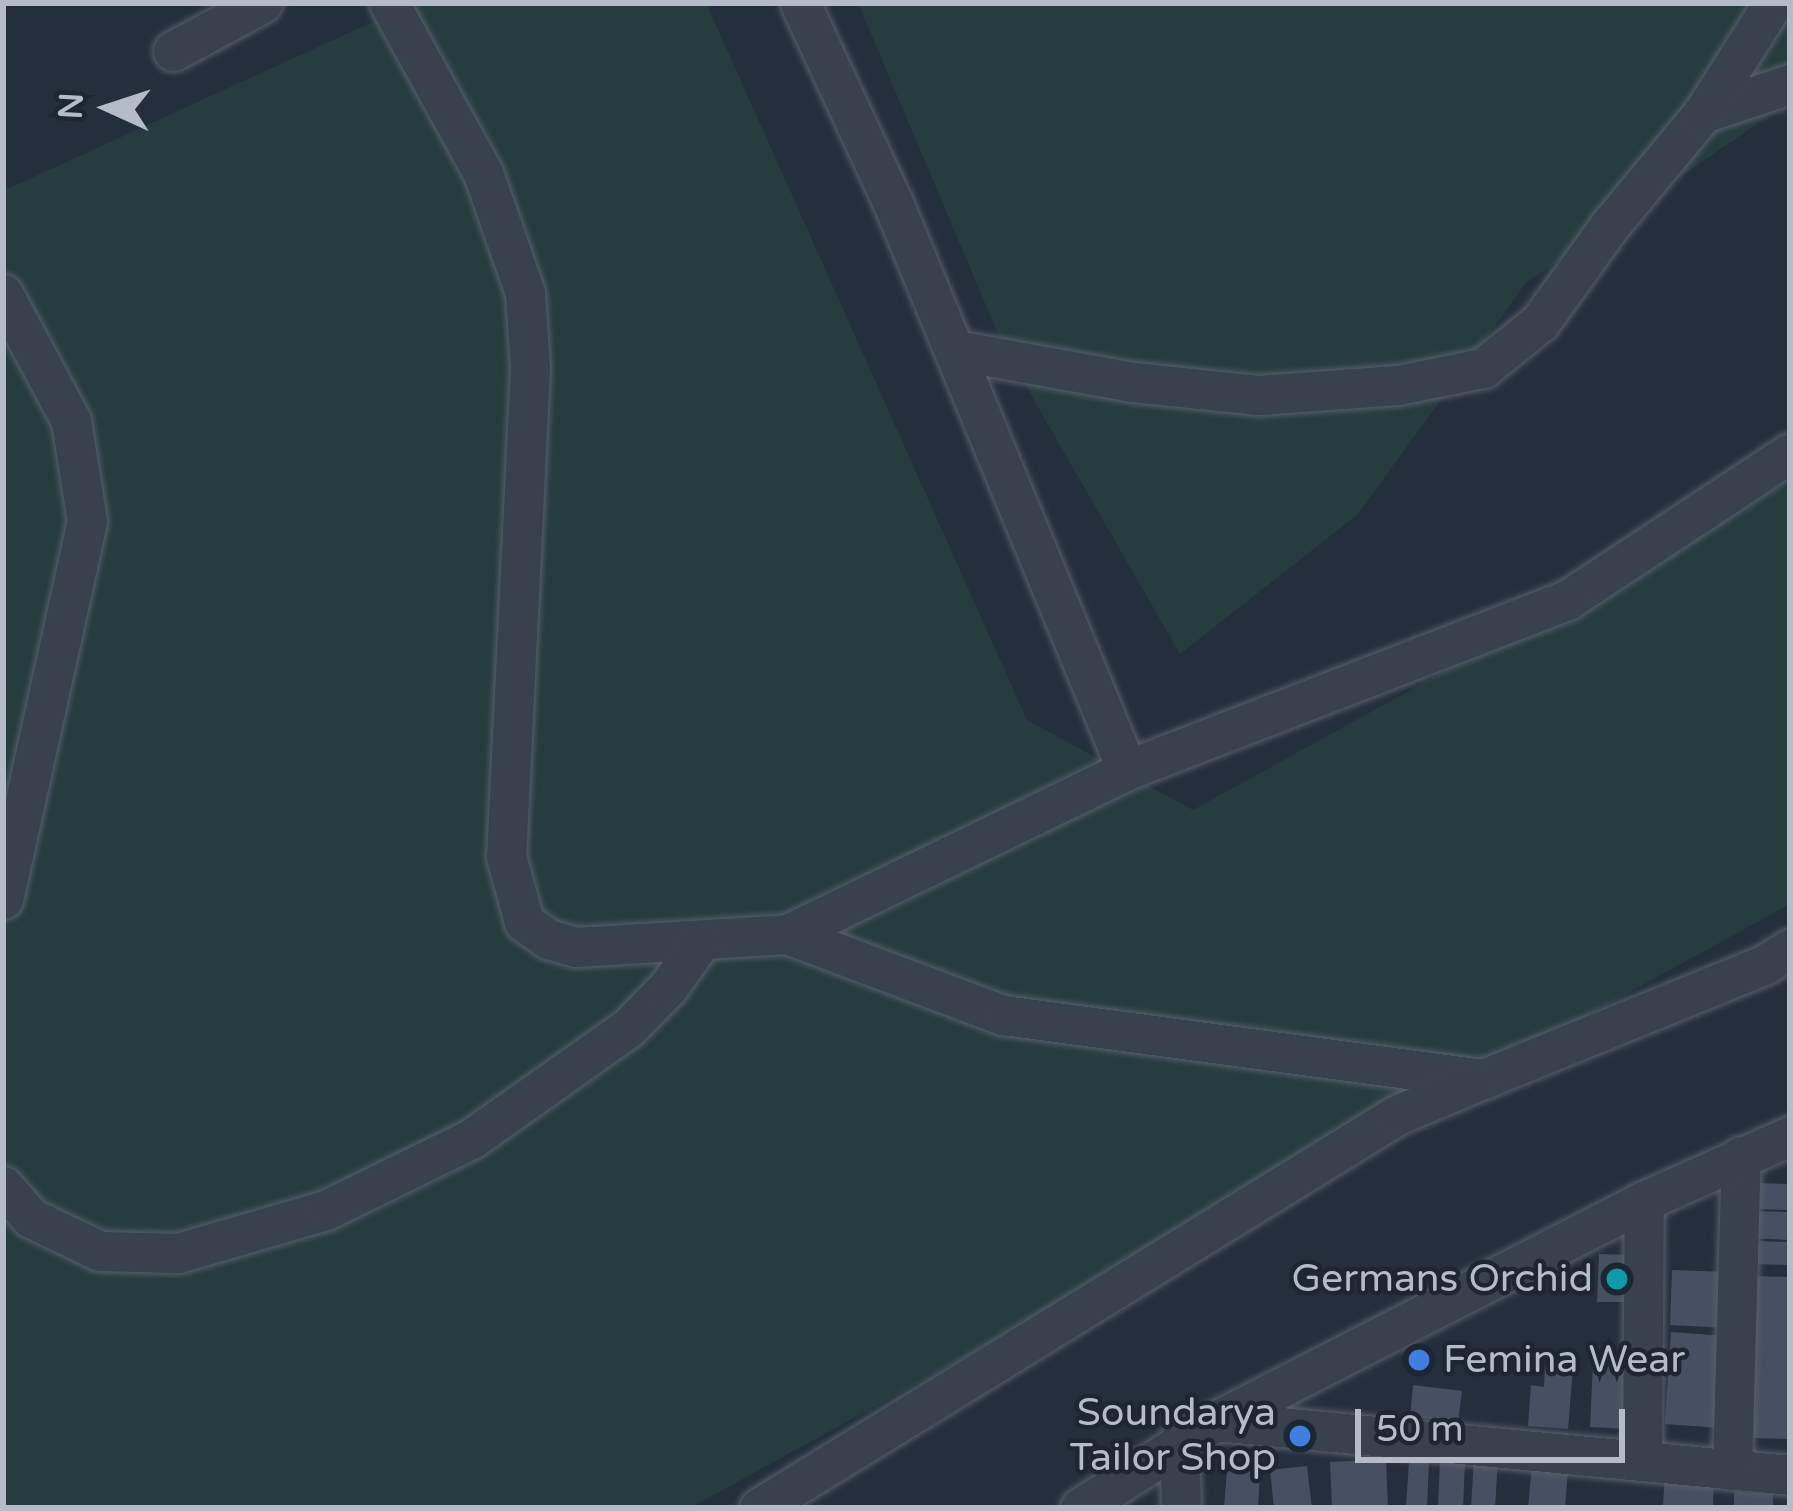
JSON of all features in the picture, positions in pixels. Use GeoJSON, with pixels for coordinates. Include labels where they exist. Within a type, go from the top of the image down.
{"type":"FeatureCollection","features":[{"type":"Feature","properties":{"kind":"street"},"geometry":{"type":"LineString","coordinates":[[173,51],[262,3]]}},
{"type":"Feature","properties":{"kind":"street"},"geometry":{"type":"LineString","coordinates":[[389,3],[483,173],[525,293],[530,368],[506,856],[512,892],[524,922],[548,939],[576,947],[787,934],[1127,770],[1568,600],[1790,454]]}},
{"type":"Feature","properties":{"kind":"street"},"geometry":{"type":"LineString","coordinates":[[800,3],[955,350],[1127,770]]}},
{"type":"Feature","properties":{"kind":"street"},"geometry":{"type":"LineString","coordinates":[[955,350],[1133,382],[1259,395],[1398,385],[1483,368],[1540,322],[1610,225],[1703,113],[1773,3]]}},
{"type":"Feature","properties":{"kind":"street"},"geometry":{"type":"LineString","coordinates":[[1703,113],[1790,84]]}},
{"type":"Feature","properties":{"kind":"street"},"geometry":{"type":"LineString","coordinates":[[3,294],[70,421],[87,520],[3,899]]}},
{"type":"Feature","properties":{"kind":"street"},"geometry":{"type":"LineString","coordinates":[[787,934],[1003,1015],[1483,1079]]}},
{"type":"Feature","properties":{"kind":"street"},"geometry":{"type":"LineString","coordinates":[[3,1186],[31,1218],[100,1251],[178,1252],[326,1210],[471,1139],[628,1028],[669,986],[701,941]]}},
{"type":"Feature","properties":{"kind":"street"},"geometry":{"type":"LineString","coordinates":[[759,1508],[1397,1115],[1763,965],[1790,949]]}},
{"type":"Feature","properties":{"kind":"street"},"geometry":{"type":"LineString","coordinates":[[1097,1503],[1179,1441],[1216,1421],[1644,1202],[1790,1136]]}},
{"type":"Feature","properties":{"kind":"street"},"geometry":{"type":"LineString","coordinates":[[1732,1470],[1742,1156]]}},
{"type":"Feature","properties":{"kind":"street"},"geometry":{"type":"LineString","coordinates":[[1642,1461],[1644,1202]]}},
{"type":"Feature","properties":{"kind":"street"},"geometry":{"type":"LineString","coordinates":[[1216,1421],[1790,1475]]}},
{"type":"Feature","properties":{"kind":"street"},"geometry":{"type":"LineString","coordinates":[[1179,1441],[1181,1508]]}},
{"type":"Feature","properties":{"kind":"green space"},"geometry":{"type":"Polygon","coordinates":[[[414,3],[706,3],[1027,720],[1193,810],[1790,481],[1790,904],[690,1508],[3,1508],[3,191],[414,3]]]}},
{"type":"Feature","properties":{"kind":"green space"},"geometry":{"type":"Polygon","coordinates":[[[858,3],[1790,3],[1790,101],[1526,283],[1357,515],[1180,654],[1004,348],[858,3]]]}},
{"type":"Feature","properties":{"kind":"building"},"geometry":{"type":"Polygon","coordinates":[[[1753,1183],[1790,1184],[1790,1210],[1753,1209],[1753,1183]]]}},
{"type":"Feature","properties":{"kind":"building"},"geometry":{"type":"Polygon","coordinates":[[[1752,1211],[1790,1212],[1790,1240],[1751,1238],[1752,1211]]]}},
{"type":"Feature","properties":{"kind":"building"},"geometry":{"type":"Polygon","coordinates":[[[1753,1241],[1790,1242],[1790,1265],[1753,1264],[1753,1241]]]}},
{"type":"Feature","properties":{"kind":"building","name":"Germans Orchid"},"geometry":{"type":"Polygon","coordinates":[[[1599,1254],[1638,1255],[1636,1302],[1597,1302],[1599,1254]]]}},
{"type":"Feature","properties":{"kind":"building"},"geometry":{"type":"Polygon","coordinates":[[[1672,1270],[1729,1272],[1727,1328],[1670,1325],[1672,1270]]]}},
{"type":"Feature","properties":{"kind":"building"},"geometry":{"type":"Polygon","coordinates":[[[1753,1276],[1790,1277],[1790,1439],[1754,1438],[1753,1276]]]}},
{"type":"Feature","properties":{"kind":"building"},"geometry":{"type":"Polygon","coordinates":[[[1671,1332],[1727,1336],[1721,1428],[1665,1424],[1671,1332]]]}},
{"type":"Feature","properties":{"kind":"building"},"geometry":{"type":"Polygon","coordinates":[[[1593,1363],[1631,1365],[1627,1429],[1590,1427],[1593,1363]]]}},
{"type":"Feature","properties":{"kind":"building"},"geometry":{"type":"Polygon","coordinates":[[[1545,1366],[1573,1368],[1568,1429],[1528,1426],[1531,1385],[1544,1387],[1545,1366]]]}},
{"type":"Feature","properties":{"kind":"building"},"geometry":{"type":"Polygon","coordinates":[[[1413,1385],[1462,1391],[1458,1422],[1410,1417],[1413,1385]]]}},
{"type":"Feature","properties":{"kind":"building"},"geometry":{"type":"Polygon","coordinates":[[[1474,1457],[1498,1459],[1495,1508],[1471,1508],[1474,1457]]]}},
{"type":"Feature","properties":{"kind":"building"},"geometry":{"type":"Polygon","coordinates":[[[1386,1459],[1388,1508],[1332,1508],[1330,1462],[1386,1459]]]}},
{"type":"Feature","properties":{"kind":"building"},"geometry":{"type":"Polygon","coordinates":[[[1409,1461],[1429,1462],[1427,1508],[1406,1508],[1409,1461]]]}},
{"type":"Feature","properties":{"kind":"building"},"geometry":{"type":"Polygon","coordinates":[[[1440,1461],[1465,1462],[1463,1508],[1438,1508],[1440,1461]]]}},
{"type":"Feature","properties":{"kind":"building"},"geometry":{"type":"Polygon","coordinates":[[[1532,1464],[1568,1468],[1565,1508],[1528,1508],[1532,1464]]]}},
{"type":"Feature","properties":{"kind":"building"},"geometry":{"type":"Polygon","coordinates":[[[1307,1466],[1312,1508],[1274,1508],[1270,1470],[1307,1466]]]}},
{"type":"Feature","properties":{"kind":"building"},"geometry":{"type":"Polygon","coordinates":[[[1665,1467],[1714,1470],[1713,1508],[1663,1508],[1665,1467]]]}},
{"type":"Feature","properties":{"kind":"building"},"geometry":{"type":"Polygon","coordinates":[[[1227,1470],[1260,1472],[1258,1508],[1224,1508],[1227,1470]]]}},
{"type":"Feature","properties":{"kind":"building"},"geometry":{"type":"Polygon","coordinates":[[[1734,1492],[1773,1494],[1773,1508],[1734,1508],[1734,1492]]]}},
{"type":"Feature","properties":{"kind":"place","name":"Germans Orchid"},"geometry":{"type":"Point","coordinates":[1617,1279]}},
{"type":"Feature","properties":{"kind":"place","name":"Femina Wear"},"geometry":{"type":"Point","coordinates":[1419,1360]}},
{"type":"Feature","properties":{"kind":"place","name":"Soundarya Tailor Shop"},"geometry":{"type":"Point","coordinates":[1300,1436]}}]}
